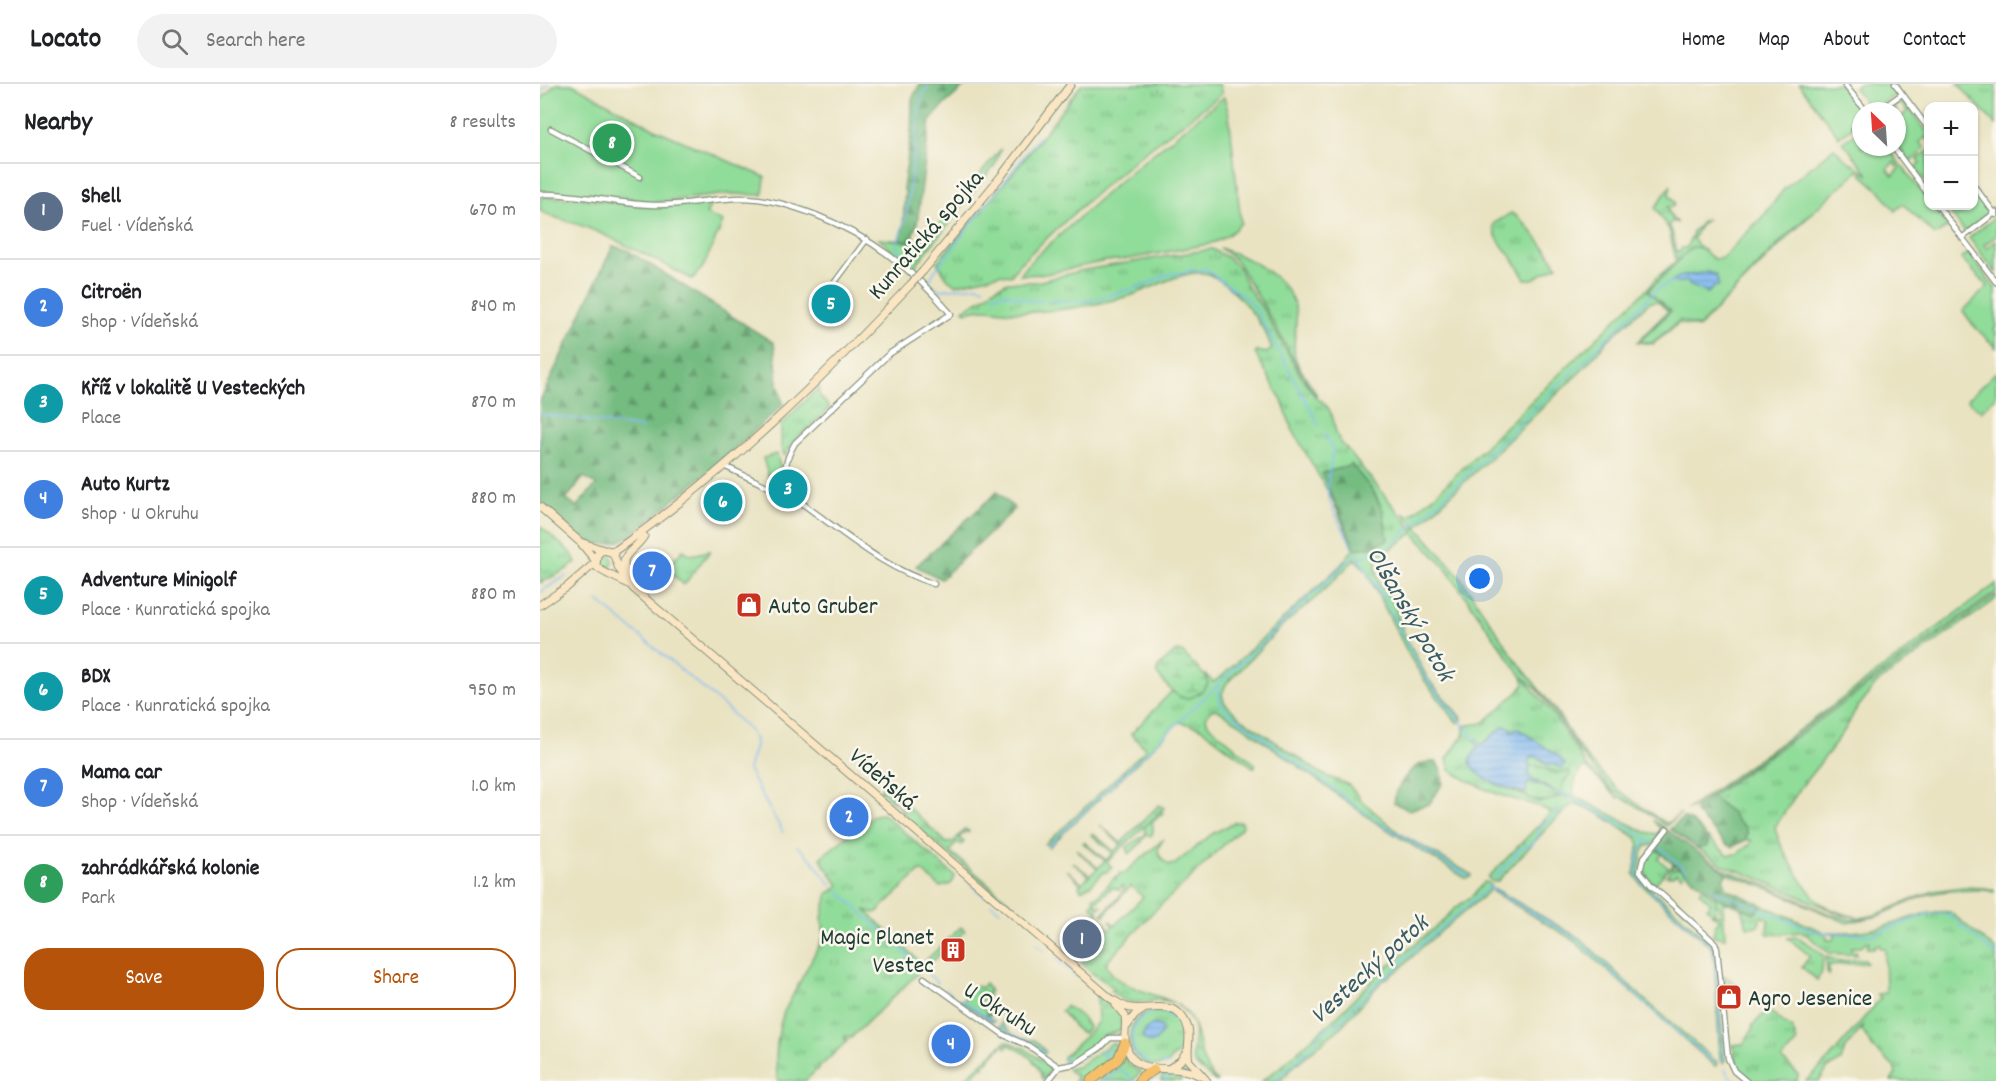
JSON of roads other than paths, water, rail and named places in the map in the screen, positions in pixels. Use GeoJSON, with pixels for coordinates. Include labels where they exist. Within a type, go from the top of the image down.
{"type":"FeatureCollection","features":[{"type":"Feature","properties":{"kind":"highway"},"geometry":{"type":"LineString","coordinates":[[1091,1081],[1118,1059],[1125,1040]]}},
{"type":"Feature","properties":{"kind":"highway"},"geometry":{"type":"LineString","coordinates":[[1139,1081],[1143,1076],[1154,1071]]}},
{"type":"Feature","properties":{"kind":"main road","name":"Kunratická spojka"},"geometry":{"type":"LineString","coordinates":[[608,550],[616,550],[661,518],[724,466],[809,389],[922,271],[1002,175],[1071,84]]}},
{"type":"Feature","properties":{"kind":"main road","name":"Vídeňská"},"geometry":{"type":"LineString","coordinates":[[540,507],[580,542],[599,570],[632,586]]}},
{"type":"Feature","properties":{"kind":"main road","name":"Kunratická spojka"},"geometry":{"type":"LineString","coordinates":[[617,562],[620,554],[644,536],[661,518]]}},
{"type":"Feature","properties":{"kind":"main road"},"geometry":{"type":"LineString","coordinates":[[644,536],[626,555],[624,567],[629,576],[648,594],[653,604]]}},
{"type":"Feature","properties":{"kind":"main road","name":"Vídeňská"},"geometry":{"type":"LineString","coordinates":[[580,542],[614,554],[621,573],[632,586],[1111,999],[1125,1014],[1125,1040]]}},
{"type":"Feature","properties":{"kind":"main road"},"geometry":{"type":"LineString","coordinates":[[567,587],[595,561],[599,553],[608,550]]}},
{"type":"Feature","properties":{"kind":"main road"},"geometry":{"type":"LineString","coordinates":[[540,605],[588,575],[613,570],[617,562]]}},
{"type":"Feature","properties":{"kind":"main road","name":"Vídeňská"},"geometry":{"type":"LineString","coordinates":[[1111,999],[1128,1008],[1166,1008],[1180,1016],[1188,1031],[1190,1063],[1206,1080]]}},
{"type":"Feature","properties":{"kind":"main road"},"geometry":{"type":"LineString","coordinates":[[1126,1029],[1135,1015],[1148,1008]]}},
{"type":"Feature","properties":{"kind":"main road"},"geometry":{"type":"LineString","coordinates":[[1125,1040],[1128,1053],[1135,1062],[1154,1071]]}},
{"type":"Feature","properties":{"kind":"main road"},"geometry":{"type":"LineString","coordinates":[[1167,1069],[1180,1061],[1188,1047]]}},
{"type":"Feature","properties":{"kind":"main road","name":"Vídeňská"},"geometry":{"type":"LineString","coordinates":[[1154,1071],[1186,1070],[1206,1080]]}},
{"type":"Feature","properties":{"kind":"street"},"geometry":{"type":"LineString","coordinates":[[1844,84],[1859,102]]}},
{"type":"Feature","properties":{"kind":"street"},"geometry":{"type":"LineString","coordinates":[[1895,84],[1924,122]]}},
{"type":"Feature","properties":{"kind":"street"},"geometry":{"type":"LineString","coordinates":[[1891,102],[1902,94]]}},
{"type":"Feature","properties":{"kind":"street"},"geometry":{"type":"LineString","coordinates":[[551,129],[640,177]]}},
{"type":"Feature","properties":{"kind":"street"},"geometry":{"type":"LineString","coordinates":[[1900,156],[1924,187]]}},
{"type":"Feature","properties":{"kind":"street"},"geometry":{"type":"LineString","coordinates":[[1962,238],[1996,214],[1978,191]]}},
{"type":"Feature","properties":{"kind":"street"},"geometry":{"type":"LineString","coordinates":[[540,194],[653,205],[722,198],[751,198],[806,211],[867,239],[898,262],[951,314],[890,354],[795,443],[786,458],[785,471],[794,494]]}},
{"type":"Feature","properties":{"kind":"street"},"geometry":{"type":"LineString","coordinates":[[1941,210],[1996,282]]}},
{"type":"Feature","properties":{"kind":"street"},"geometry":{"type":"LineString","coordinates":[[832,286],[867,239]]}},
{"type":"Feature","properties":{"kind":"street"},"geometry":{"type":"LineString","coordinates":[[724,466],[773,489],[794,494],[880,560],[906,575],[934,584]]}},
{"type":"Feature","properties":{"kind":"street"},"geometry":{"type":"LineString","coordinates":[[1667,829],[1643,859],[1640,871],[1651,885],[1715,943],[1728,1058],[1734,1071],[1746,1081]]}},
{"type":"Feature","properties":{"kind":"street","name":"U Okruhu"},"geometry":{"type":"LineString","coordinates":[[924,978],[1004,1035],[1029,1046],[1059,1067]]}},
{"type":"Feature","properties":{"kind":"street"},"geometry":{"type":"LineString","coordinates":[[1048,1081],[1059,1067],[1075,1064],[1101,1047],[1110,1038],[1125,1040]]}},
{"type":"Feature","properties":{"kind":"water"},"geometry":{"type":"Polygon","coordinates":[[[1707,272],[1716,275],[1719,286],[1713,287],[1708,293],[1689,285],[1688,281],[1676,283],[1672,281],[1679,277],[1707,272]]]}},
{"type":"Feature","properties":{"kind":"water"},"geometry":{"type":"Polygon","coordinates":[[[1504,726],[1511,728],[1511,733],[1516,728],[1520,730],[1558,756],[1565,764],[1561,768],[1552,764],[1548,766],[1543,760],[1533,756],[1529,761],[1530,771],[1527,774],[1533,780],[1558,793],[1530,781],[1527,784],[1526,793],[1510,789],[1486,779],[1474,769],[1470,762],[1474,753],[1504,726]]]}},
{"type":"Feature","properties":{"kind":"water"},"geometry":{"type":"Polygon","coordinates":[[[1155,1024],[1161,1027],[1162,1032],[1155,1042],[1149,1043],[1143,1038],[1144,1033],[1148,1027],[1155,1024]]]}},
{"type":"Feature","properties":{"kind":"waterway"},"geometry":{"type":"LineString","coordinates":[[540,93],[549,84]]}},
{"type":"Feature","properties":{"kind":"waterway","name":"Olšanský potok"},"geometry":{"type":"LineString","coordinates":[[918,273],[899,254],[897,244],[906,216],[921,99],[929,84]]}},
{"type":"Feature","properties":{"kind":"waterway"},"geometry":{"type":"LineString","coordinates":[[929,282],[934,272],[1039,137]]}},
{"type":"Feature","properties":{"kind":"waterway","name":"Olšanský potok"},"geometry":{"type":"LineString","coordinates":[[993,295],[1005,293],[1032,301],[1088,301],[1143,286],[1166,275],[1193,269],[1198,271],[1205,269],[1254,306],[1319,425]]}},
{"type":"Feature","properties":{"kind":"waterway","name":"Olšanský potok"},"geometry":{"type":"LineString","coordinates":[[921,276],[940,290],[978,286],[984,288]]}},
{"type":"Feature","properties":{"kind":"waterway"},"geometry":{"type":"LineString","coordinates":[[1393,543],[1659,288],[1674,281]]}},
{"type":"Feature","properties":{"kind":"waterway"},"geometry":{"type":"LineString","coordinates":[[540,414],[642,428]]}},
{"type":"Feature","properties":{"kind":"waterway","name":"Olšanský potok"},"geometry":{"type":"LineString","coordinates":[[1324,433],[1333,450],[1327,484],[1334,512],[1425,677],[1482,748]]}},
{"type":"Feature","properties":{"kind":"waterway"},"geometry":{"type":"LineString","coordinates":[[1361,557],[1388,546]]}},
{"type":"Feature","properties":{"kind":"waterway"},"geometry":{"type":"LineString","coordinates":[[1048,846],[1351,558]]}},
{"type":"Feature","properties":{"kind":"waterway"},"geometry":{"type":"LineString","coordinates":[[540,592],[566,576]]}},
{"type":"Feature","properties":{"kind":"waterway"},"geometry":{"type":"LineString","coordinates":[[598,601],[722,704],[749,730],[755,740],[755,746],[748,769],[783,832]]}},
{"type":"Feature","properties":{"kind":"waterway"},"geometry":{"type":"LineString","coordinates":[[1218,686],[1220,703],[1226,710],[1380,823],[1468,876]]}},
{"type":"Feature","properties":{"kind":"waterway","name":"Olšanský potok"},"geometry":{"type":"LineString","coordinates":[[1557,792],[1594,809],[1653,843]]}},
{"type":"Feature","properties":{"kind":"waterway","name":"Vestecký potok"},"geometry":{"type":"LineString","coordinates":[[1495,878],[1521,849],[1532,844],[1539,835],[1540,827],[1563,809]]}},
{"type":"Feature","properties":{"kind":"waterway"},"geometry":{"type":"LineString","coordinates":[[1644,886],[1636,872],[1639,852],[1647,840]]}},
{"type":"Feature","properties":{"kind":"waterway"},"geometry":{"type":"LineString","coordinates":[[797,846],[812,860],[833,887]]}},
{"type":"Feature","properties":{"kind":"waterway","name":"Olšanský potok"},"geometry":{"type":"LineString","coordinates":[[1659,847],[1687,871]]}},
{"type":"Feature","properties":{"kind":"waterway"},"geometry":{"type":"LineString","coordinates":[[970,884],[985,897]]}},
{"type":"Feature","properties":{"kind":"waterway","name":"Vestecký potok"},"geometry":{"type":"LineString","coordinates":[[1274,1081],[1314,1045],[1318,1037],[1338,1024],[1379,981],[1395,970],[1405,958],[1490,886]]}},
{"type":"Feature","properties":{"kind":"waterway"},"geometry":{"type":"LineString","coordinates":[[1490,888],[1579,940],[1658,1016],[1715,1063]]}},
{"type":"Feature","properties":{"kind":"waterway","name":"Olšanský potok"},"geometry":{"type":"LineString","coordinates":[[1711,889],[1816,932],[1873,935],[1927,914],[1944,913],[1955,920]]}},
{"type":"Feature","properties":{"kind":"waterway"},"geometry":{"type":"LineString","coordinates":[[1649,890],[1712,947],[1723,1061]]}},
{"type":"Feature","properties":{"kind":"waterway"},"geometry":{"type":"LineString","coordinates":[[838,891],[938,983]]}},
{"type":"Feature","properties":{"kind":"waterway"},"geometry":{"type":"LineString","coordinates":[[991,904],[1000,911]]}},
{"type":"Feature","properties":{"kind":"waterway","name":"Olšanský potok"},"geometry":{"type":"LineString","coordinates":[[1959,924],[1996,955]]}},
{"type":"Feature","properties":{"kind":"waterway"},"geometry":{"type":"LineString","coordinates":[[1035,943],[1044,951]]}},
{"type":"Feature","properties":{"kind":"waterway"},"geometry":{"type":"LineString","coordinates":[[1056,959],[1076,976]]}},
{"type":"Feature","properties":{"kind":"waterway"},"geometry":{"type":"LineString","coordinates":[[945,989],[952,994]]}},
{"type":"Feature","properties":{"kind":"waterway"},"geometry":{"type":"LineString","coordinates":[[960,999],[993,1021]]}},
{"type":"Feature","properties":{"kind":"waterway"},"geometry":{"type":"LineString","coordinates":[[1150,1064],[1135,1053],[1132,1039],[1134,1026],[1138,1021],[1148,1013],[1155,1011]]}},
{"type":"Feature","properties":{"kind":"waterway"},"geometry":{"type":"LineString","coordinates":[[1162,1012],[1174,1018],[1181,1028],[1183,1040],[1179,1053]]}},
{"type":"Feature","properties":{"kind":"waterway"},"geometry":{"type":"LineString","coordinates":[[999,1025],[1012,1034],[1029,1041],[1045,1053]]}},
{"type":"Feature","properties":{"kind":"waterway"},"geometry":{"type":"LineString","coordinates":[[1062,1060],[1075,1058],[1093,1047]]}},
{"type":"Feature","properties":{"kind":"waterway"},"geometry":{"type":"LineString","coordinates":[[1108,1060],[1101,1054],[1116,1048]]}},
{"type":"Feature","properties":{"kind":"waterway"},"geometry":{"type":"LineString","coordinates":[[1161,1065],[1169,1063]]}},
{"type":"Feature","properties":{"kind":"waterway"},"geometry":{"type":"LineString","coordinates":[[1119,1069],[1132,1078],[1131,1081]]}},
{"type":"Feature","properties":{"kind":"waterway"},"geometry":{"type":"LineString","coordinates":[[1725,1069],[1736,1081]]}},
{"type":"Feature","properties":{"kind":"waterway"},"geometry":{"type":"LineString","coordinates":[[1103,1081],[1121,1070]]}},
{"type":"Feature","properties":{"kind":"waterway"},"geometry":{"type":"LineString","coordinates":[[1163,1079],[1185,1075],[1197,1081]]}},
{"type":"Feature","properties":{"kind":"waterway"},"geometry":{"type":"LineString","coordinates":[[1146,1081],[1156,1078]]}},
{"type":"Feature","properties":{"kind":"place","name":"zahrádkářská kolonie"},"geometry":{"type":"Point","coordinates":[612,143]}},
{"type":"Feature","properties":{"kind":"place","name":"Adventure Minigolf"},"geometry":{"type":"Point","coordinates":[831,304]}},
{"type":"Feature","properties":{"kind":"place","name":"Kříž v lokalitě U Vesteckých"},"geometry":{"type":"Point","coordinates":[788,489]}},
{"type":"Feature","properties":{"kind":"place","name":"BDX"},"geometry":{"type":"Point","coordinates":[723,502]}},
{"type":"Feature","properties":{"kind":"place","name":"Mama car"},"geometry":{"type":"Point","coordinates":[652,571]}},
{"type":"Feature","properties":{"kind":"place","name":"Auto Gruber"},"geometry":{"type":"Point","coordinates":[749,605]}},
{"type":"Feature","properties":{"kind":"place","name":"Citroën"},"geometry":{"type":"Point","coordinates":[849,817]}},
{"type":"Feature","properties":{"kind":"place","name":"Shell"},"geometry":{"type":"Point","coordinates":[1082,939]}},
{"type":"Feature","properties":{"kind":"place","name":"Magic Planet Vestec"},"geometry":{"type":"Point","coordinates":[953,950]}},
{"type":"Feature","properties":{"kind":"place","name":"Agro Jesenice"},"geometry":{"type":"Point","coordinates":[1729,997]}},
{"type":"Feature","properties":{"kind":"place","name":"Auto Kurtz"},"geometry":{"type":"Point","coordinates":[951,1044]}}]}
